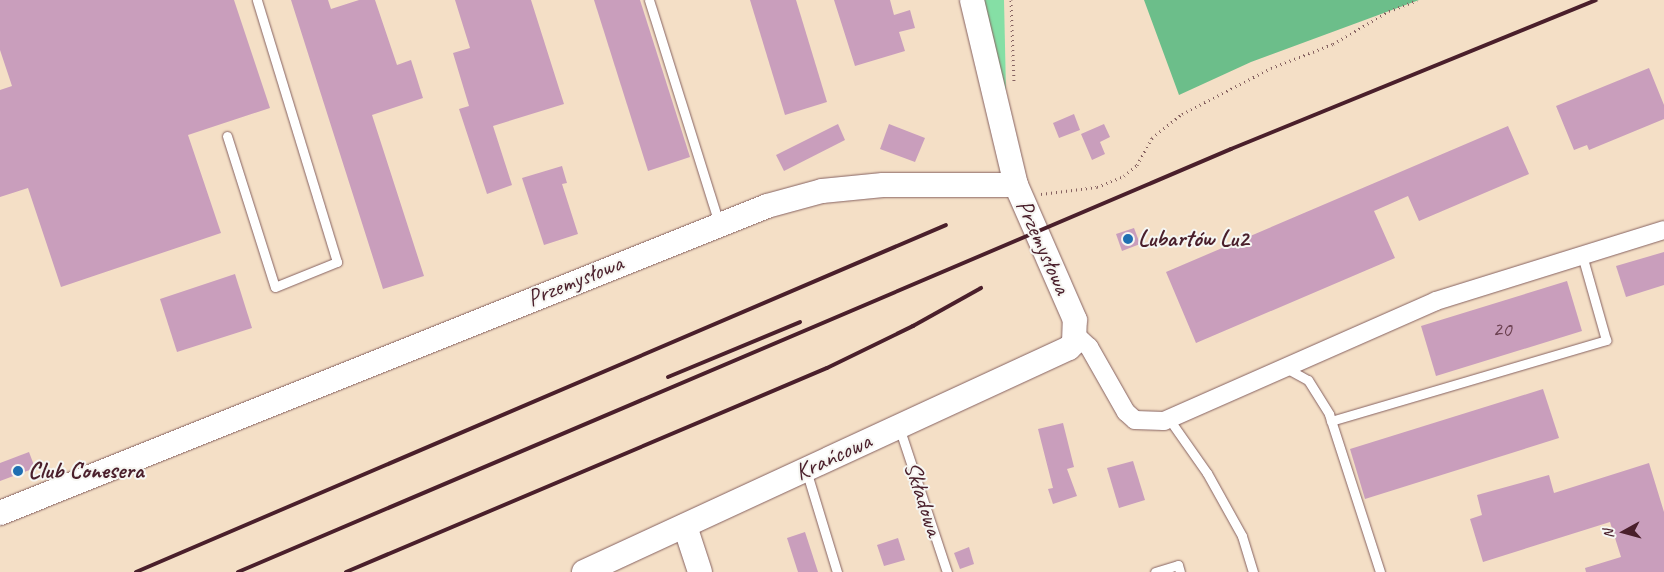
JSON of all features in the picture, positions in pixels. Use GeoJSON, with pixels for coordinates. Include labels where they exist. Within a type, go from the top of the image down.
{"type":"FeatureCollection","features":[{"type":"Feature","properties":{"kind":"street"},"geometry":{"type":"LineString","coordinates":[[972,0],[1019,193]]}},
{"type":"Feature","properties":{"kind":"street","name":"Przemysłowa"},"geometry":{"type":"LineString","coordinates":[[0,514],[719,223],[822,191],[883,185],[1019,193],[1075,320],[1076,336]]}},
{"type":"Feature","properties":{"kind":"street"},"geometry":{"type":"LineString","coordinates":[[1076,336],[1089,347],[1126,412],[1135,420],[1169,419],[1436,301],[1664,230]]}},
{"type":"Feature","properties":{"kind":"street","name":"Krańcowa"},"geometry":{"type":"LineString","coordinates":[[584,572],[1070,348],[1076,336]]}},
{"type":"Feature","properties":{"kind":"street"},"geometry":{"type":"LineString","coordinates":[[685,526],[700,572]]}},
{"type":"Feature","properties":{"kind":"lane"},"geometry":{"type":"LineString","coordinates":[[227,136],[275,287],[337,262],[257,0]]}},
{"type":"Feature","properties":{"kind":"lane"},"geometry":{"type":"LineString","coordinates":[[649,0],[719,223]]}},
{"type":"Feature","properties":{"kind":"lane"},"geometry":{"type":"LineString","coordinates":[[1331,422],[1606,340],[1582,255]]}},
{"type":"Feature","properties":{"kind":"lane"},"geometry":{"type":"LineString","coordinates":[[1286,368],[1308,380],[1331,422],[1380,572]]}},
{"type":"Feature","properties":{"kind":"lane"},"geometry":{"type":"LineString","coordinates":[[1169,419],[1207,473],[1242,536],[1253,572]]}},
{"type":"Feature","properties":{"kind":"lane","name":"Składowa"},"geometry":{"type":"LineString","coordinates":[[899,426],[947,572]]}},
{"type":"Feature","properties":{"kind":"lane"},"geometry":{"type":"LineString","coordinates":[[806,469],[837,572]]}},
{"type":"Feature","properties":{"kind":"lane"},"geometry":{"type":"LineString","coordinates":[[1155,572],[1178,565],[1180,572]]}},
{"type":"Feature","properties":{"kind":"path"},"geometry":{"type":"LineString","coordinates":[[1011,0],[1015,85]]}},
{"type":"Feature","properties":{"kind":"path"},"geometry":{"type":"LineString","coordinates":[[1019,193],[1097,187],[1124,176],[1137,165],[1152,138],[1182,114],[1271,68],[1333,44],[1390,11],[1417,0]]}},
{"type":"Feature","properties":{"kind":"green space"},"geometry":{"type":"Polygon","coordinates":[[[984,0],[1004,0],[1006,92],[984,0]]]}},
{"type":"Feature","properties":{"kind":"green space"},"geometry":{"type":"Polygon","coordinates":[[[1144,0],[1419,0],[1251,62],[1179,95],[1144,0]]]}},
{"type":"Feature","properties":{"kind":"building"},"geometry":{"type":"Polygon","coordinates":[[[0,0],[234,0],[270,108],[188,135],[221,233],[61,287],[28,188],[0,197],[0,90],[12,86],[0,50],[0,0]]]}},
{"type":"Feature","properties":{"kind":"building"},"geometry":{"type":"Polygon","coordinates":[[[291,0],[328,0],[331,9],[359,0],[375,0],[397,65],[411,60],[423,98],[372,115],[424,276],[383,289],[291,0]]]}},
{"type":"Feature","properties":{"kind":"building"},"geometry":{"type":"Polygon","coordinates":[[[455,0],[531,0],[564,104],[493,126],[512,185],[487,194],[459,109],[469,106],[453,53],[470,48],[455,0]]]}},
{"type":"Feature","properties":{"kind":"building"},"geometry":{"type":"Polygon","coordinates":[[[594,0],[640,0],[690,157],[648,171],[594,0]]]}},
{"type":"Feature","properties":{"kind":"building"},"geometry":{"type":"Polygon","coordinates":[[[750,0],[796,0],[827,102],[785,115],[750,0]]]}},
{"type":"Feature","properties":{"kind":"building"},"geometry":{"type":"Polygon","coordinates":[[[834,0],[890,0],[894,15],[910,10],[915,28],[899,32],[905,51],[855,66],[834,0]]]}},
{"type":"Feature","properties":{"kind":"building"},"geometry":{"type":"Polygon","coordinates":[[[1649,68],[1664,105],[1664,119],[1589,150],[1587,145],[1574,150],[1556,106],[1649,68]]]}},
{"type":"Feature","properties":{"kind":"building"},"geometry":{"type":"Polygon","coordinates":[[[1074,114],[1080,130],[1059,138],[1053,123],[1074,114]]]}},
{"type":"Feature","properties":{"kind":"building"},"geometry":{"type":"Polygon","coordinates":[[[838,124],[845,140],[784,171],[776,155],[838,124]]]}},
{"type":"Feature","properties":{"kind":"building"},"geometry":{"type":"Polygon","coordinates":[[[889,124],[925,138],[915,162],[880,149],[889,124]]]}},
{"type":"Feature","properties":{"kind":"building"},"geometry":{"type":"Polygon","coordinates":[[[1104,124],[1110,137],[1100,142],[1105,154],[1092,160],[1081,134],[1104,124]]]}},
{"type":"Feature","properties":{"kind":"building"},"geometry":{"type":"Polygon","coordinates":[[[1508,126],[1529,174],[1419,221],[1408,196],[1374,211],[1395,258],[1196,343],[1166,272],[1508,126]]]}},
{"type":"Feature","properties":{"kind":"building"},"geometry":{"type":"Polygon","coordinates":[[[562,166],[567,183],[562,184],[578,234],[544,245],[522,178],[562,166]]]}},
{"type":"Feature","properties":{"kind":"building","name":"Lubartów Lu2"},"geometry":{"type":"Polygon","coordinates":[[[1134,228],[1140,244],[1122,251],[1116,234],[1134,228]]]}},
{"type":"Feature","properties":{"kind":"building"},"geometry":{"type":"Polygon","coordinates":[[[1664,252],[1664,285],[1626,297],[1616,266],[1664,252]]]}},
{"type":"Feature","properties":{"kind":"building"},"geometry":{"type":"Polygon","coordinates":[[[235,274],[252,328],[177,352],[160,299],[235,274]]]}},
{"type":"Feature","properties":{"kind":"building"},"geometry":{"type":"Polygon","coordinates":[[[1567,281],[1582,331],[1436,376],[1421,326],[1567,281]]]}},
{"type":"Feature","properties":{"kind":"building"},"geometry":{"type":"Polygon","coordinates":[[[1543,389],[1559,438],[1365,499],[1350,449],[1543,389]]]}},
{"type":"Feature","properties":{"kind":"building"},"geometry":{"type":"Polygon","coordinates":[[[1063,423],[1074,467],[1067,469],[1077,496],[1053,504],[1048,489],[1053,488],[1038,429],[1063,423]]]}},
{"type":"Feature","properties":{"kind":"building"},"geometry":{"type":"Polygon","coordinates":[[[29,452],[35,468],[0,481],[0,463],[29,452]]]}},
{"type":"Feature","properties":{"kind":"building"},"geometry":{"type":"Polygon","coordinates":[[[1133,461],[1145,500],[1119,508],[1107,468],[1133,461]]]}},
{"type":"Feature","properties":{"kind":"building"},"geometry":{"type":"Polygon","coordinates":[[[1649,463],[1664,512],[1664,572],[1586,572],[1585,568],[1621,557],[1610,522],[1483,562],[1470,519],[1482,515],[1477,495],[1549,475],[1554,493],[1649,463]]]}},
{"type":"Feature","properties":{"kind":"building"},"geometry":{"type":"Polygon","coordinates":[[[805,532],[818,572],[798,572],[787,538],[805,532]]]}},
{"type":"Feature","properties":{"kind":"building"},"geometry":{"type":"Polygon","coordinates":[[[898,538],[905,560],[884,566],[877,545],[898,538]]]}},
{"type":"Feature","properties":{"kind":"building"},"geometry":{"type":"Polygon","coordinates":[[[969,547],[974,564],[960,569],[954,553],[969,547]]]}},
{"type":"Feature","properties":{"kind":"railway"},"geometry":{"type":"LineString","coordinates":[[238,572],[1231,149],[1596,0]]}},
{"type":"Feature","properties":{"kind":"railway"},"geometry":{"type":"LineString","coordinates":[[136,572],[946,225]]}},
{"type":"Feature","properties":{"kind":"railway"},"geometry":{"type":"LineString","coordinates":[[346,572],[827,368],[913,326],[981,288]]}},
{"type":"Feature","properties":{"kind":"railway"},"geometry":{"type":"LineString","coordinates":[[668,377],[800,322]]}},
{"type":"Feature","properties":{"kind":"place","name":"Lubartów Lu2"},"geometry":{"type":"Point","coordinates":[1128,239]}},
{"type":"Feature","properties":{"kind":"place","name":"Club Conesera"},"geometry":{"type":"Point","coordinates":[18,471]}}]}
